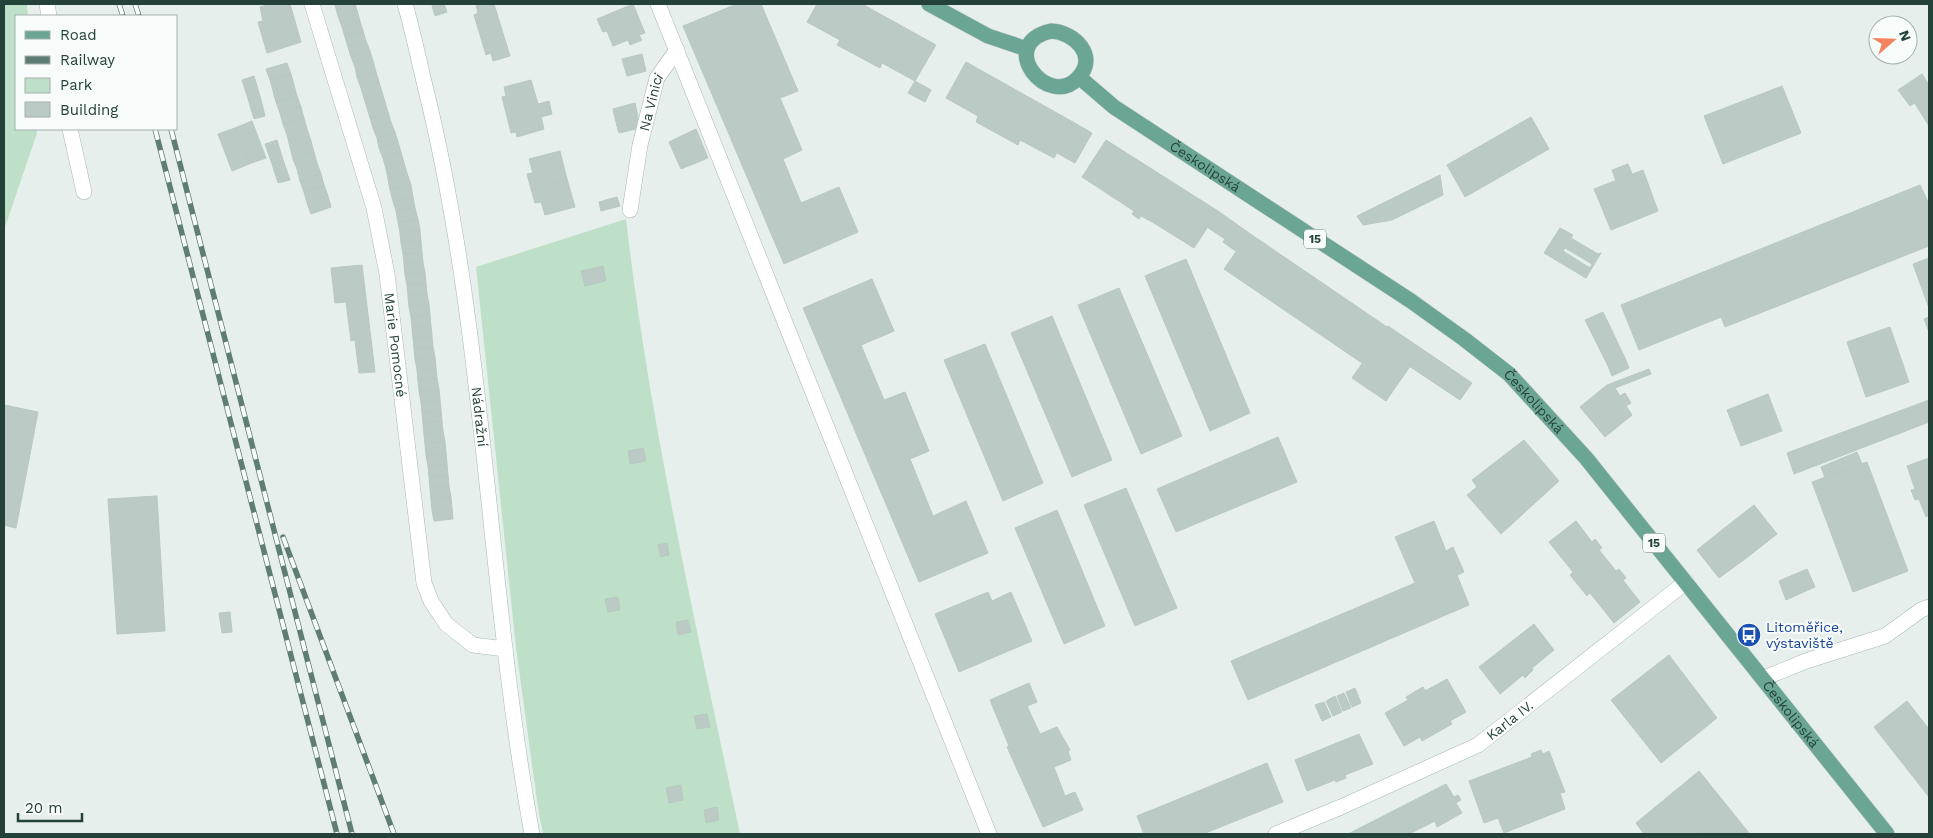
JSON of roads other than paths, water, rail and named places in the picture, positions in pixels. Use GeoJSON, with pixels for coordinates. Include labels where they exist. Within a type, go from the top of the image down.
{"type":"FeatureCollection","features":[{"type":"Feature","properties":{"kind":"main road"},"geometry":{"type":"LineString","coordinates":[[929,4],[988,36],[1027,49]]}},
{"type":"Feature","properties":{"kind":"main road"},"geometry":{"type":"LineString","coordinates":[[1059,31],[1067,34],[1078,42],[1085,55],[1083,70],[1079,77],[1066,85],[1050,85],[1042,82],[1028,65],[1027,49],[1036,37],[1043,33],[1059,31]]}},
{"type":"Feature","properties":{"kind":"main road","name":"Českolipská"},"geometry":{"type":"LineString","coordinates":[[1079,77],[1114,107],[1411,301],[1464,338],[1509,374],[1586,458],[1887,834]]}},
{"type":"Feature","properties":{"kind":"street","name":"Marie Pomocné"},"geometry":{"type":"LineString","coordinates":[[312,4],[374,208],[387,274],[424,583],[431,601],[446,624],[474,645],[505,649]]}},
{"type":"Feature","properties":{"kind":"street","name":"Nádražní"},"geometry":{"type":"LineString","coordinates":[[405,4],[435,126],[460,253],[476,376],[505,649],[532,834]]}},
{"type":"Feature","properties":{"kind":"street"},"geometry":{"type":"LineString","coordinates":[[658,4],[678,50],[989,834]]}},
{"type":"Feature","properties":{"kind":"street","name":"Na Vinici"},"geometry":{"type":"LineString","coordinates":[[630,210],[640,145],[657,78],[678,50]]}},
{"type":"Feature","properties":{"kind":"street"},"geometry":{"type":"LineString","coordinates":[[70,130],[84,192]]}},
{"type":"Feature","properties":{"kind":"street","name":"Karla IV."},"geometry":{"type":"LineString","coordinates":[[1276,834],[1478,745],[1686,582]]}},
{"type":"Feature","properties":{"kind":"street"},"geometry":{"type":"LineString","coordinates":[[1764,678],[1806,661],[1884,636],[1921,610],[1929,607]]}},
{"type":"Feature","properties":{"kind":"railway"},"geometry":{"type":"LineString","coordinates":[[119,4],[123,15]]}},
{"type":"Feature","properties":{"kind":"railway"},"geometry":{"type":"LineString","coordinates":[[135,4],[139,15]]}},
{"type":"Feature","properties":{"kind":"railway"},"geometry":{"type":"LineString","coordinates":[[155,130],[337,834]]}},
{"type":"Feature","properties":{"kind":"railway"},"geometry":{"type":"LineString","coordinates":[[171,130],[352,834]]}},
{"type":"Feature","properties":{"kind":"railway"},"geometry":{"type":"LineString","coordinates":[[283,537],[394,834]]}},
{"type":"Feature","properties":{"kind":"place","name":"Litoměřice, výstaviště"},"geometry":{"type":"Point","coordinates":[1749,635]}}]}
